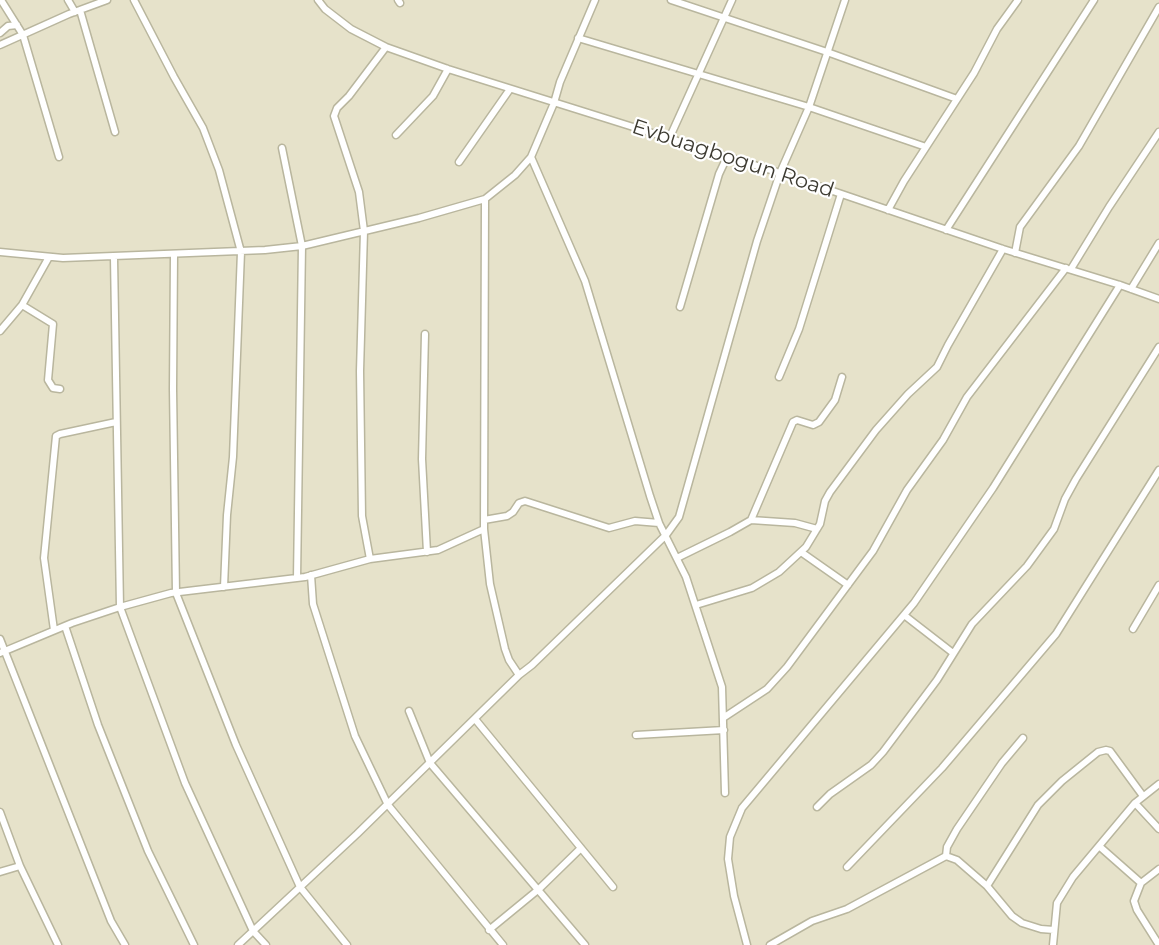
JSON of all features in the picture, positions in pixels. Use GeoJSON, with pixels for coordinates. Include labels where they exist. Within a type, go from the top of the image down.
{"type":"FeatureCollection","features":[{"type":"Feature","properties":{"kind":"street"},"geometry":{"type":"LineString","coordinates":[[1,0],[23,34],[59,157]]}},
{"type":"Feature","properties":{"kind":"street"},"geometry":{"type":"LineString","coordinates":[[68,0],[77,11],[115,132]]}},
{"type":"Feature","properties":{"kind":"street"},"geometry":{"type":"LineString","coordinates":[[0,45],[107,0]]}},
{"type":"Feature","properties":{"kind":"street"},"geometry":{"type":"LineString","coordinates":[[134,0],[203,128],[219,170],[241,252],[233,457],[227,515],[224,587]]}},
{"type":"Feature","properties":{"kind":"street","name":"Evbuagbogun Road"},"geometry":{"type":"LineString","coordinates":[[318,0],[325,9],[351,29],[386,47],[510,89],[780,173],[1159,299]]}},
{"type":"Feature","properties":{"kind":"street"},"geometry":{"type":"LineString","coordinates":[[0,252],[49,257],[114,258],[241,252],[302,246],[419,218],[485,199],[514,175],[531,157],[595,0]]}},
{"type":"Feature","properties":{"kind":"street"},"geometry":{"type":"LineString","coordinates":[[671,0],[827,52],[957,99]]}},
{"type":"Feature","properties":{"kind":"street"},"geometry":{"type":"LineString","coordinates":[[669,138],[732,0]]}},
{"type":"Feature","properties":{"kind":"street"},"geometry":{"type":"LineString","coordinates":[[238,945],[388,805],[519,675],[666,535],[679,517],[757,241],[780,173],[809,107],[845,0]]}},
{"type":"Feature","properties":{"kind":"street"},"geometry":{"type":"LineString","coordinates":[[888,210],[974,73],[997,29],[1018,0]]}},
{"type":"Feature","properties":{"kind":"street"},"geometry":{"type":"LineString","coordinates":[[946,230],[1094,0]]}},
{"type":"Feature","properties":{"kind":"street"},"geometry":{"type":"LineString","coordinates":[[1016,253],[1020,227],[1079,146],[1159,7]]}},
{"type":"Feature","properties":{"kind":"street"},"geometry":{"type":"LineString","coordinates":[[0,33],[8,26],[17,25]]}},
{"type":"Feature","properties":{"kind":"street"},"geometry":{"type":"LineString","coordinates":[[578,38],[809,107],[926,147]]}},
{"type":"Feature","properties":{"kind":"street"},"geometry":{"type":"LineString","coordinates":[[370,559],[363,516],[360,370],[364,231],[358,192],[334,116],[337,108],[349,96],[386,47]]}},
{"type":"Feature","properties":{"kind":"street"},"geometry":{"type":"LineString","coordinates":[[396,135],[433,96],[448,69]]}},
{"type":"Feature","properties":{"kind":"street"},"geometry":{"type":"LineString","coordinates":[[459,162],[510,89]]}},
{"type":"Feature","properties":{"kind":"street"},"geometry":{"type":"LineString","coordinates":[[723,718],[767,689],[787,667],[873,551],[907,490],[943,440],[967,397],[1069,268],[1159,132]]}},
{"type":"Feature","properties":{"kind":"street"},"geometry":{"type":"LineString","coordinates":[[282,148],[302,246],[297,578]]}},
{"type":"Feature","properties":{"kind":"street"},"geometry":{"type":"LineString","coordinates":[[680,307],[719,174],[727,156]]}},
{"type":"Feature","properties":{"kind":"street"},"geometry":{"type":"LineString","coordinates":[[531,157],[585,281],[659,523],[686,577],[722,687],[725,793]]}},
{"type":"Feature","properties":{"kind":"street"},"geometry":{"type":"LineString","coordinates":[[779,377],[800,329],[841,194]]}},
{"type":"Feature","properties":{"kind":"street"},"geometry":{"type":"LineString","coordinates":[[485,199],[484,529],[490,584],[505,650],[519,675]]}},
{"type":"Feature","properties":{"kind":"street"},"geometry":{"type":"LineString","coordinates":[[1131,289],[1159,243]]}},
{"type":"Feature","properties":{"kind":"street"},"geometry":{"type":"LineString","coordinates":[[696,605],[752,588],[779,572],[801,552],[817,529],[830,492],[908,394],[937,367],[1003,249]]}},
{"type":"Feature","properties":{"kind":"street"},"geometry":{"type":"LineString","coordinates":[[174,255],[172,389],[176,593],[236,745],[300,887],[347,945]]}},
{"type":"Feature","properties":{"kind":"street"},"geometry":{"type":"LineString","coordinates":[[0,331],[22,305],[49,257]]}},
{"type":"Feature","properties":{"kind":"street"},"geometry":{"type":"LineString","coordinates":[[114,258],[120,607],[185,783],[254,931],[266,945]]}},
{"type":"Feature","properties":{"kind":"street"},"geometry":{"type":"LineString","coordinates":[[747,945],[734,896],[728,859],[730,837],[742,808],[904,615],[993,488],[1120,285]]}},
{"type":"Feature","properties":{"kind":"street"},"geometry":{"type":"LineString","coordinates":[[22,305],[53,324],[48,380],[53,388],[60,389]]}},
{"type":"Feature","properties":{"kind":"street"},"geometry":{"type":"LineString","coordinates":[[425,334],[422,459],[427,552]]}},
{"type":"Feature","properties":{"kind":"street"},"geometry":{"type":"LineString","coordinates":[[817,807],[830,794],[871,765],[883,752],[937,680],[972,624],[1027,566],[1054,529],[1065,499],[1076,479],[1159,347]]}},
{"type":"Feature","properties":{"kind":"street"},"geometry":{"type":"LineString","coordinates":[[751,520],[793,422],[797,420],[813,425],[819,422],[835,400],[842,377]]}},
{"type":"Feature","properties":{"kind":"street"},"geometry":{"type":"LineString","coordinates":[[54,630],[44,558],[56,436],[116,422]]}},
{"type":"Feature","properties":{"kind":"street"},"geometry":{"type":"LineString","coordinates":[[847,867],[942,768],[1056,634],[1159,470]]}},
{"type":"Feature","properties":{"kind":"street"},"geometry":{"type":"LineString","coordinates":[[484,520],[507,516],[519,503],[525,501],[609,528],[636,521],[659,523]]}},
{"type":"Feature","properties":{"kind":"street"},"geometry":{"type":"LineString","coordinates":[[677,558],[751,520],[795,523],[817,529]]}},
{"type":"Feature","properties":{"kind":"street"},"geometry":{"type":"LineString","coordinates":[[2,652],[54,630],[120,607],[176,593],[297,578],[370,559],[438,550],[484,529]]}},
{"type":"Feature","properties":{"kind":"street"},"geometry":{"type":"LineString","coordinates":[[801,552],[848,585]]}},
{"type":"Feature","properties":{"kind":"street"},"geometry":{"type":"LineString","coordinates":[[311,575],[313,604],[355,736],[388,805],[503,945]]}},
{"type":"Feature","properties":{"kind":"street"},"geometry":{"type":"LineString","coordinates":[[1133,629],[1159,585]]}},
{"type":"Feature","properties":{"kind":"street"},"geometry":{"type":"LineString","coordinates":[[904,615],[954,653]]}},
{"type":"Feature","properties":{"kind":"street"},"geometry":{"type":"LineString","coordinates":[[65,626],[98,725],[148,851],[194,945]]}},
{"type":"Feature","properties":{"kind":"street"},"geometry":{"type":"LineString","coordinates":[[0,639],[2,652],[111,921],[125,945]]}},
{"type":"Feature","properties":{"kind":"street"},"geometry":{"type":"LineString","coordinates":[[409,711],[430,763],[585,945]]}},
{"type":"Feature","properties":{"kind":"street"},"geometry":{"type":"LineString","coordinates":[[475,719],[613,888]]}},
{"type":"Feature","properties":{"kind":"street"},"geometry":{"type":"LineString","coordinates":[[636,735],[723,730]]}},
{"type":"Feature","properties":{"kind":"street"},"geometry":{"type":"LineString","coordinates":[[946,856],[947,847],[957,829],[1002,763],[1023,738]]}},
{"type":"Feature","properties":{"kind":"street"},"geometry":{"type":"LineString","coordinates":[[987,886],[1038,805],[1062,781],[1098,752],[1110,751],[1143,796]]}},
{"type":"Feature","properties":{"kind":"street"},"geometry":{"type":"LineString","coordinates":[[1053,945],[1057,903],[1073,878],[1135,803],[1159,784]]}},
{"type":"Feature","properties":{"kind":"street"},"geometry":{"type":"LineString","coordinates":[[1135,803],[1159,829]]}},
{"type":"Feature","properties":{"kind":"street"},"geometry":{"type":"LineString","coordinates":[[0,812],[20,866],[58,945]]}},
{"type":"Feature","properties":{"kind":"street"},"geometry":{"type":"LineString","coordinates":[[1099,846],[1141,883]]}},
{"type":"Feature","properties":{"kind":"street"},"geometry":{"type":"LineString","coordinates":[[489,930],[539,889],[581,848]]}},
{"type":"Feature","properties":{"kind":"street"},"geometry":{"type":"LineString","coordinates":[[770,945],[812,921],[847,909],[946,856],[957,860],[987,886],[1012,916],[1022,923],[1041,930],[1054,930]]}},
{"type":"Feature","properties":{"kind":"street"},"geometry":{"type":"LineString","coordinates":[[0,872],[20,866]]}},
{"type":"Feature","properties":{"kind":"street"},"geometry":{"type":"LineString","coordinates":[[1159,869],[1141,883],[1134,901],[1137,910],[1159,945]]}}]}
